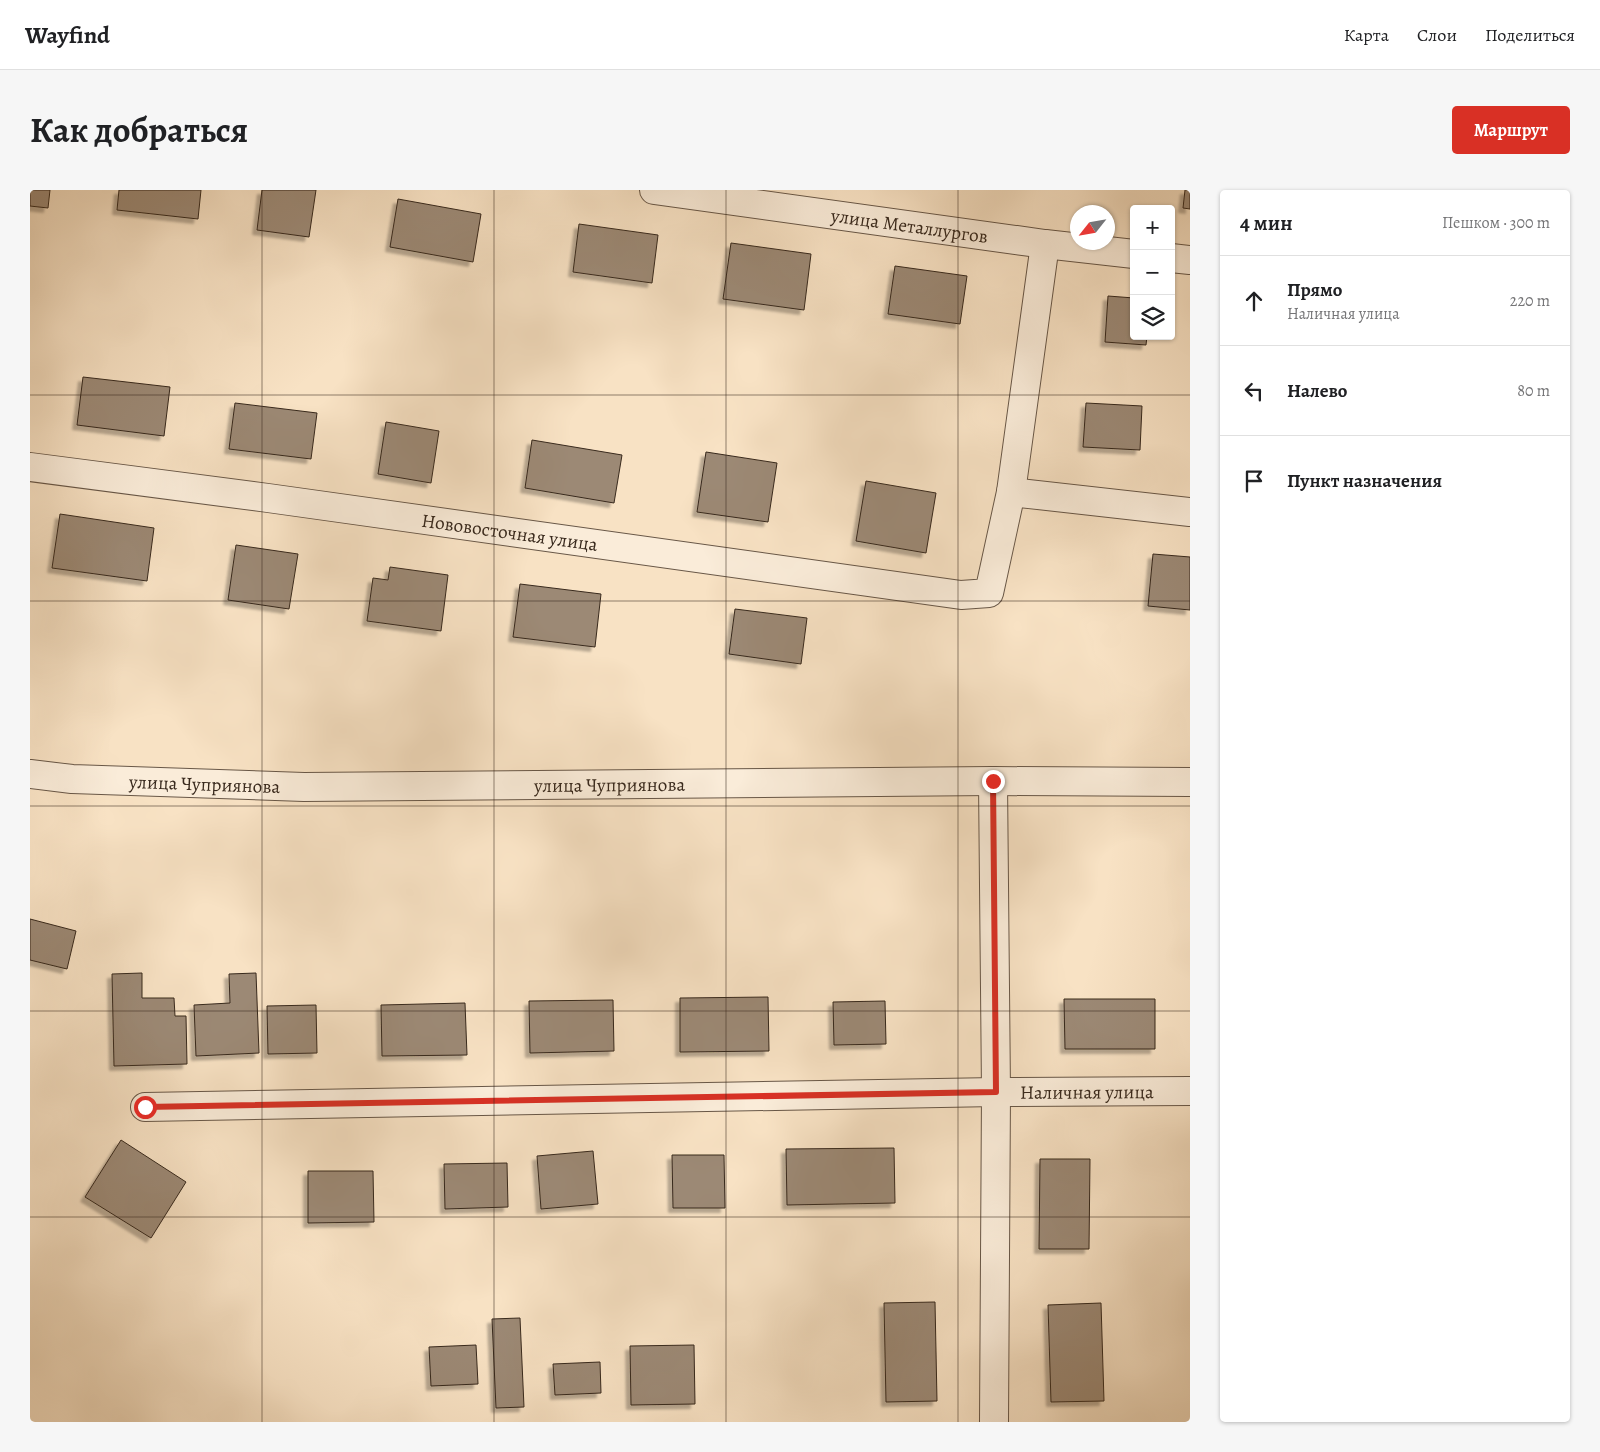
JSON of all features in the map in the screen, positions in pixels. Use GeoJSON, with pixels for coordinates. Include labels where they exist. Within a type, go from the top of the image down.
{"type":"FeatureCollection","features":[{"type":"Feature","properties":{"kind":"street","name":"улица Металлургов"},"geometry":{"type":"LineString","coordinates":[[654,190],[1045,244],[1130,254]]}},
{"type":"Feature","properties":{"kind":"street"},"geometry":{"type":"LineString","coordinates":[[1045,244],[1011,492],[1190,512]]}},
{"type":"Feature","properties":{"kind":"street"},"geometry":{"type":"LineString","coordinates":[[1175,258],[1190,260]]}},
{"type":"Feature","properties":{"kind":"street","name":"Нововосточная улица"},"geometry":{"type":"LineString","coordinates":[[30,467],[268,498],[961,595],[989,593],[1011,492]]}},
{"type":"Feature","properties":{"kind":"street","name":"улица Чуприянова"},"geometry":{"type":"LineString","coordinates":[[30,774],[72,779],[304,786],[993,781],[1190,782]]}},
{"type":"Feature","properties":{"kind":"street"},"geometry":{"type":"LineString","coordinates":[[993,781],[996,1092],[994,1422]]}},
{"type":"Feature","properties":{"kind":"street","name":"Наличная улица"},"geometry":{"type":"LineString","coordinates":[[145,1107],[996,1092],[1190,1091]]}},
{"type":"Feature","properties":{"kind":"building"},"geometry":{"type":"Polygon","coordinates":[[[30,190],[50,190],[48,208],[30,206],[30,190]]]}},
{"type":"Feature","properties":{"kind":"building"},"geometry":{"type":"Polygon","coordinates":[[[119,190],[201,190],[198,219],[117,210],[119,190]]]}},
{"type":"Feature","properties":{"kind":"building"},"geometry":{"type":"Polygon","coordinates":[[[262,190],[316,190],[309,237],[257,230],[262,190]]]}},
{"type":"Feature","properties":{"kind":"building"},"geometry":{"type":"Polygon","coordinates":[[[1185,190],[1190,190],[1190,209],[1183,208],[1185,190]]]}},
{"type":"Feature","properties":{"kind":"building"},"geometry":{"type":"Polygon","coordinates":[[[398,199],[481,214],[473,262],[390,247],[398,199]]]}},
{"type":"Feature","properties":{"kind":"building"},"geometry":{"type":"Polygon","coordinates":[[[579,224],[658,235],[652,283],[573,272],[579,224]]]}},
{"type":"Feature","properties":{"kind":"building"},"geometry":{"type":"Polygon","coordinates":[[[731,243],[811,254],[804,310],[723,299],[731,243]]]}},
{"type":"Feature","properties":{"kind":"building"},"geometry":{"type":"Polygon","coordinates":[[[895,266],[967,276],[960,324],[888,314],[895,266]]]}},
{"type":"Feature","properties":{"kind":"building"},"geometry":{"type":"Polygon","coordinates":[[[1108,296],[1130,298],[1130,340],[1147,340],[1146,345],[1105,342],[1108,296]]]}},
{"type":"Feature","properties":{"kind":"building"},"geometry":{"type":"Polygon","coordinates":[[[83,377],[170,387],[164,436],[77,425],[83,377]]]}},
{"type":"Feature","properties":{"kind":"building"},"geometry":{"type":"Polygon","coordinates":[[[235,403],[317,413],[311,459],[229,449],[235,403]]]}},
{"type":"Feature","properties":{"kind":"building"},"geometry":{"type":"Polygon","coordinates":[[[1086,403],[1142,406],[1140,450],[1083,447],[1086,403]]]}},
{"type":"Feature","properties":{"kind":"building"},"geometry":{"type":"Polygon","coordinates":[[[386,422],[439,431],[431,483],[378,474],[386,422]]]}},
{"type":"Feature","properties":{"kind":"building"},"geometry":{"type":"Polygon","coordinates":[[[532,440],[622,455],[614,503],[525,488],[532,440]]]}},
{"type":"Feature","properties":{"kind":"building"},"geometry":{"type":"Polygon","coordinates":[[[706,452],[777,463],[768,522],[697,512],[706,452]]]}},
{"type":"Feature","properties":{"kind":"building"},"geometry":{"type":"Polygon","coordinates":[[[866,481],[936,493],[926,553],[856,541],[866,481]]]}},
{"type":"Feature","properties":{"kind":"building"},"geometry":{"type":"Polygon","coordinates":[[[60,514],[154,528],[147,581],[52,568],[60,514]]]}},
{"type":"Feature","properties":{"kind":"building"},"geometry":{"type":"Polygon","coordinates":[[[236,545],[298,554],[289,609],[228,600],[236,545]]]}},
{"type":"Feature","properties":{"kind":"building"},"geometry":{"type":"Polygon","coordinates":[[[1153,554],[1190,557],[1190,610],[1148,606],[1153,554]]]}},
{"type":"Feature","properties":{"kind":"building"},"geometry":{"type":"Polygon","coordinates":[[[390,567],[448,575],[441,631],[367,621],[373,578],[388,580],[390,567]]]}},
{"type":"Feature","properties":{"kind":"building"},"geometry":{"type":"Polygon","coordinates":[[[520,584],[601,594],[595,647],[513,637],[520,584]]]}},
{"type":"Feature","properties":{"kind":"building"},"geometry":{"type":"Polygon","coordinates":[[[735,609],[807,618],[801,664],[729,654],[735,609]]]}},
{"type":"Feature","properties":{"kind":"building"},"geometry":{"type":"Polygon","coordinates":[[[30,919],[76,931],[67,969],[30,960],[30,919]]]}},
{"type":"Feature","properties":{"kind":"building"},"geometry":{"type":"Polygon","coordinates":[[[142,973],[142,998],[174,998],[175,1016],[186,1016],[187,1064],[114,1066],[112,974],[142,973]]]}},
{"type":"Feature","properties":{"kind":"building"},"geometry":{"type":"Polygon","coordinates":[[[256,973],[259,1053],[196,1056],[194,1005],[230,1003],[229,974],[256,973]]]}},
{"type":"Feature","properties":{"kind":"building"},"geometry":{"type":"Polygon","coordinates":[[[768,997],[769,1051],[680,1052],[680,998],[768,997]]]}},
{"type":"Feature","properties":{"kind":"building"},"geometry":{"type":"Polygon","coordinates":[[[1064,999],[1155,999],[1155,1049],[1065,1049],[1064,999]]]}},
{"type":"Feature","properties":{"kind":"building"},"geometry":{"type":"Polygon","coordinates":[[[613,1000],[614,1051],[530,1053],[529,1001],[613,1000]]]}},
{"type":"Feature","properties":{"kind":"building"},"geometry":{"type":"Polygon","coordinates":[[[885,1001],[886,1044],[834,1045],[833,1002],[885,1001]]]}},
{"type":"Feature","properties":{"kind":"building"},"geometry":{"type":"Polygon","coordinates":[[[465,1003],[467,1055],[382,1056],[381,1005],[465,1003]]]}},
{"type":"Feature","properties":{"kind":"building"},"geometry":{"type":"Polygon","coordinates":[[[316,1005],[317,1053],[268,1054],[267,1006],[316,1005]]]}},
{"type":"Feature","properties":{"kind":"building"},"geometry":{"type":"Polygon","coordinates":[[[121,1140],[186,1182],[151,1238],[85,1197],[121,1140]]]}},
{"type":"Feature","properties":{"kind":"building"},"geometry":{"type":"Polygon","coordinates":[[[894,1148],[895,1203],[787,1205],[786,1149],[894,1148]]]}},
{"type":"Feature","properties":{"kind":"building"},"geometry":{"type":"Polygon","coordinates":[[[593,1151],[598,1204],[541,1209],[537,1156],[593,1151]]]}},
{"type":"Feature","properties":{"kind":"building"},"geometry":{"type":"Polygon","coordinates":[[[672,1155],[724,1155],[725,1208],[673,1208],[672,1155]]]}},
{"type":"Feature","properties":{"kind":"building"},"geometry":{"type":"Polygon","coordinates":[[[1040,1159],[1090,1159],[1089,1249],[1039,1249],[1040,1159]]]}},
{"type":"Feature","properties":{"kind":"building"},"geometry":{"type":"Polygon","coordinates":[[[507,1163],[508,1207],[445,1209],[444,1164],[507,1163]]]}},
{"type":"Feature","properties":{"kind":"building"},"geometry":{"type":"Polygon","coordinates":[[[308,1171],[373,1171],[374,1222],[308,1223],[308,1171]]]}},
{"type":"Feature","properties":{"kind":"building"},"geometry":{"type":"Polygon","coordinates":[[[935,1302],[937,1401],[886,1402],[884,1303],[935,1302]]]}},
{"type":"Feature","properties":{"kind":"building"},"geometry":{"type":"Polygon","coordinates":[[[1101,1303],[1104,1401],[1051,1402],[1048,1305],[1101,1303]]]}},
{"type":"Feature","properties":{"kind":"building"},"geometry":{"type":"Polygon","coordinates":[[[520,1318],[524,1407],[496,1408],[492,1319],[520,1318]]]}},
{"type":"Feature","properties":{"kind":"building"},"geometry":{"type":"Polygon","coordinates":[[[476,1345],[478,1384],[431,1386],[429,1347],[476,1345]]]}},
{"type":"Feature","properties":{"kind":"building"},"geometry":{"type":"Polygon","coordinates":[[[694,1345],[695,1404],[631,1405],[630,1346],[694,1345]]]}},
{"type":"Feature","properties":{"kind":"building"},"geometry":{"type":"Polygon","coordinates":[[[600,1362],[601,1393],[555,1395],[553,1364],[600,1362]]]}},
{"type":"Feature","properties":{"kind":"route"},"geometry":{"type":"LineString","coordinates":[[145,1107],[996,1092],[993,781]]}}]}
